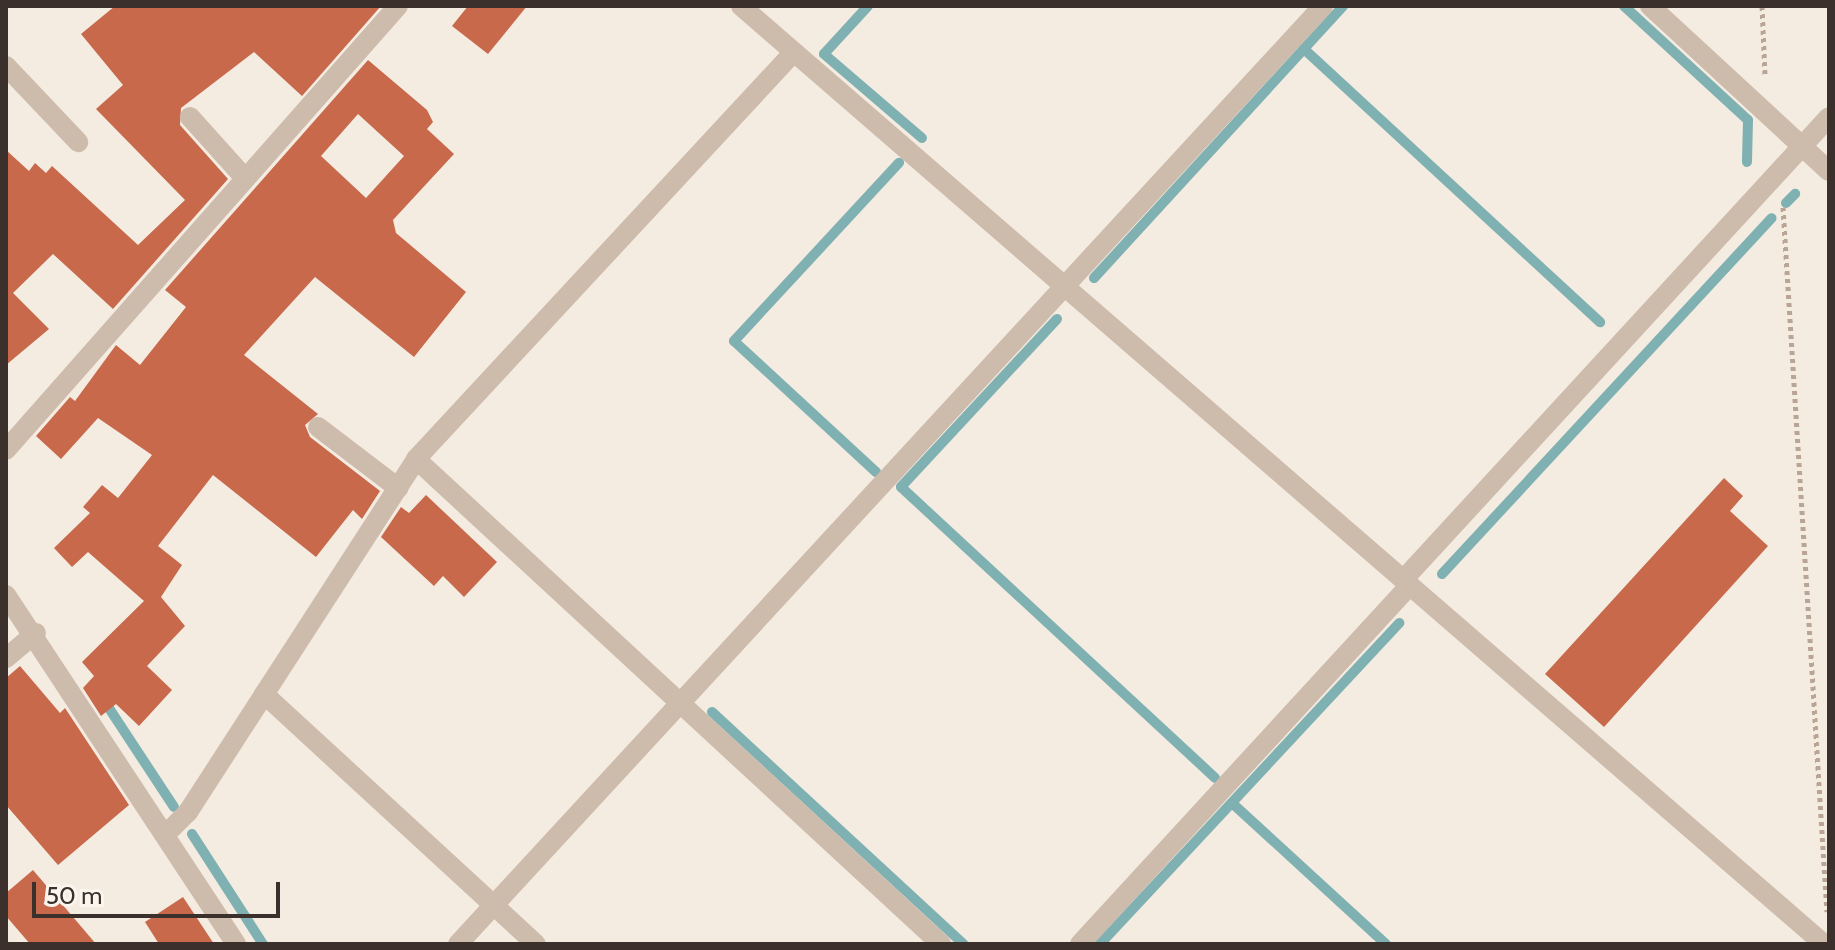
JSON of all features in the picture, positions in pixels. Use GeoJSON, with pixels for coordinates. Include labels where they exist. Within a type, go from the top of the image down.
{"type":"FeatureCollection","features":[{"type":"Feature","properties":{"kind":"street"},"geometry":{"type":"LineString","coordinates":[[741,6],[1824,944]]}},
{"type":"Feature","properties":{"kind":"street"},"geometry":{"type":"LineString","coordinates":[[458,944],[1323,6]]}},
{"type":"Feature","properties":{"kind":"street"},"geometry":{"type":"LineString","coordinates":[[1650,6],[1829,171]]}},
{"type":"Feature","properties":{"kind":"street"},"geometry":{"type":"LineString","coordinates":[[6,450],[391,9]]}},
{"type":"Feature","properties":{"kind":"street"},"geometry":{"type":"LineString","coordinates":[[167,833],[264,694],[416,459],[794,52]]}},
{"type":"Feature","properties":{"kind":"street"},"geometry":{"type":"LineString","coordinates":[[6,66],[78,142]]}},
{"type":"Feature","properties":{"kind":"street"},"geometry":{"type":"LineString","coordinates":[[190,117],[243,176]]}},
{"type":"Feature","properties":{"kind":"street"},"geometry":{"type":"LineString","coordinates":[[1080,944],[1829,117]]}},
{"type":"Feature","properties":{"kind":"street"},"geometry":{"type":"LineString","coordinates":[[318,427],[398,488]]}},
{"type":"Feature","properties":{"kind":"street"},"geometry":{"type":"LineString","coordinates":[[416,459],[941,944]]}},
{"type":"Feature","properties":{"kind":"street"},"geometry":{"type":"LineString","coordinates":[[6,595],[36,633],[236,944]]}},
{"type":"Feature","properties":{"kind":"street"},"geometry":{"type":"LineString","coordinates":[[6,658],[36,633]]}},
{"type":"Feature","properties":{"kind":"street"},"geometry":{"type":"LineString","coordinates":[[264,694],[536,944]]}},
{"type":"Feature","properties":{"kind":"path"},"geometry":{"type":"LineString","coordinates":[[1780,170],[1828,925]]}},
{"type":"Feature","properties":{"kind":"building"},"geometry":{"type":"Polygon","coordinates":[[[115,6],[381,6],[302,96],[254,52],[181,108],[180,125],[228,179],[113,309],[53,254],[13,293],[49,329],[6,365],[6,150],[29,171],[35,163],[46,173],[52,166],[138,245],[185,200],[96,109],[123,85],[81,34],[115,6]]]}},
{"type":"Feature","properties":{"kind":"building"},"geometry":{"type":"Polygon","coordinates":[[[468,6],[527,6],[488,54],[452,26],[468,6]]]}},
{"type":"Feature","properties":{"kind":"building"},"geometry":{"type":"Polygon","coordinates":[[[368,60],[427,110],[433,122],[427,129],[454,154],[393,220],[396,233],[466,292],[414,357],[315,277],[244,355],[318,414],[305,425],[310,437],[380,491],[362,519],[353,510],[316,557],[213,475],[158,546],[182,565],[161,597],[185,626],[147,666],[172,690],[139,726],[116,704],[101,716],[83,688],[94,676],[82,662],[144,601],[88,552],[72,567],[54,548],[90,513],[83,507],[102,485],[118,498],[152,455],[98,418],[61,459],[36,436],[70,397],[75,401],[116,345],[140,365],[186,307],[165,290],[368,60]],[[358,114],[321,156],[366,198],[404,156],[358,114]]]}},
{"type":"Feature","properties":{"kind":"building"},"geometry":{"type":"Polygon","coordinates":[[[1724,478],[1743,496],[1730,511],[1768,546],[1604,727],[1545,674],[1724,478]]]}},
{"type":"Feature","properties":{"kind":"building"},"geometry":{"type":"Polygon","coordinates":[[[426,495],[497,562],[464,597],[443,576],[434,586],[381,537],[401,507],[409,513],[426,495]]]}},
{"type":"Feature","properties":{"kind":"building"},"geometry":{"type":"Polygon","coordinates":[[[20,666],[60,713],[65,708],[129,805],[58,865],[6,805],[6,678],[20,666]]]}},
{"type":"Feature","properties":{"kind":"building"},"geometry":{"type":"Polygon","coordinates":[[[33,870],[96,944],[30,944],[6,916],[6,893],[33,870]]]}},
{"type":"Feature","properties":{"kind":"building"},"geometry":{"type":"Polygon","coordinates":[[[183,897],[214,944],[159,944],[145,922],[183,897]]]}},
{"type":"Feature","properties":{"kind":"waterway"},"geometry":{"type":"LineString","coordinates":[[868,6],[824,54],[922,138]]}},
{"type":"Feature","properties":{"kind":"waterway"},"geometry":{"type":"LineString","coordinates":[[1094,278],[1343,6]]}},
{"type":"Feature","properties":{"kind":"waterway"},"geometry":{"type":"LineString","coordinates":[[1624,6],[1748,120],[1747,162]]}},
{"type":"Feature","properties":{"kind":"waterway"},"geometry":{"type":"LineString","coordinates":[[1304,49],[1600,322]]}},
{"type":"Feature","properties":{"kind":"waterway"},"geometry":{"type":"LineString","coordinates":[[876,472],[734,341],[899,163]]}},
{"type":"Feature","properties":{"kind":"waterway"},"geometry":{"type":"LineString","coordinates":[[1786,203],[1795,194]]}},
{"type":"Feature","properties":{"kind":"waterway"},"geometry":{"type":"LineString","coordinates":[[1442,574],[1772,218]]}},
{"type":"Feature","properties":{"kind":"waterway"},"geometry":{"type":"LineString","coordinates":[[1057,319],[901,487],[1215,778]]}},
{"type":"Feature","properties":{"kind":"waterway"},"geometry":{"type":"LineString","coordinates":[[1100,944],[1399,623]]}},
{"type":"Feature","properties":{"kind":"waterway"},"geometry":{"type":"LineString","coordinates":[[103,699],[174,807]]}},
{"type":"Feature","properties":{"kind":"waterway"},"geometry":{"type":"LineString","coordinates":[[712,712],[963,944]]}},
{"type":"Feature","properties":{"kind":"waterway"},"geometry":{"type":"LineString","coordinates":[[1232,803],[1386,944]]}},
{"type":"Feature","properties":{"kind":"waterway"},"geometry":{"type":"LineString","coordinates":[[192,834],[263,944]]}}]}
